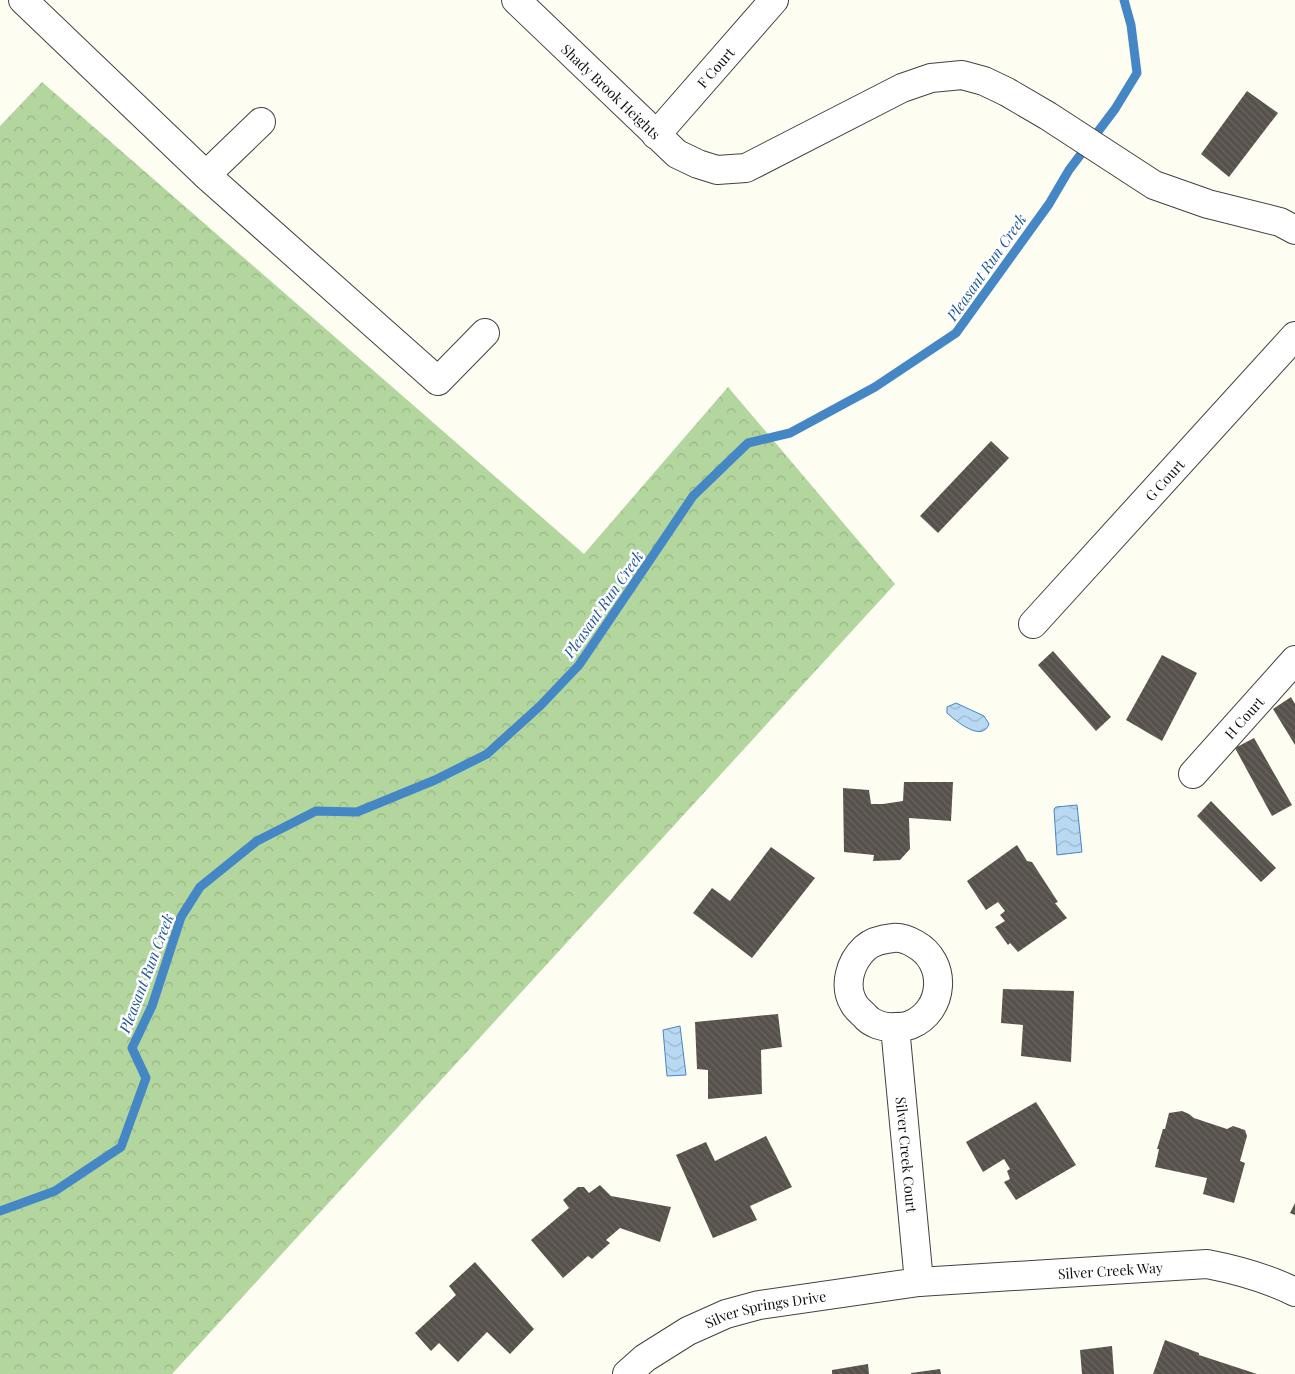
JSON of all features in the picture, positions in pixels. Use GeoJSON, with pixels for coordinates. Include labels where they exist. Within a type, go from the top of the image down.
{"type":"FeatureCollection","features":[{"type":"Feature","properties":{"kind":"street"},"geometry":{"type":"LineString","coordinates":[[23,0],[206,175],[438,380],[485,334]]}},
{"type":"Feature","properties":{"kind":"street","name":"Shady Brook Heights"},"geometry":{"type":"LineString","coordinates":[[516,0],[677,154],[717,170],[746,168],[902,88],[931,78],[962,75],[984,81],[1007,92],[1048,116],[1154,185],[1208,204],[1280,222],[1295,230]]}},
{"type":"Feature","properties":{"kind":"street","name":"F Court"},"geometry":{"type":"LineString","coordinates":[[656,135],[774,0]]}},
{"type":"Feature","properties":{"kind":"street"},"geometry":{"type":"LineString","coordinates":[[206,175],[261,122]]}},
{"type":"Feature","properties":{"kind":"street","name":"G Court"},"geometry":{"type":"LineString","coordinates":[[1033,624],[1295,336]]}},
{"type":"Feature","properties":{"kind":"street","name":"H Court"},"geometry":{"type":"LineString","coordinates":[[1193,774],[1295,660]]}},
{"type":"Feature","properties":{"kind":"street","name":"Silver Creek Court"},"geometry":{"type":"LineString","coordinates":[[895,1027],[919,1282]]}},
{"type":"Feature","properties":{"kind":"street","name":"Silver Creek Way"},"geometry":{"type":"LineString","coordinates":[[919,1282],[1207,1264],[1244,1272],[1295,1292]]}},
{"type":"Feature","properties":{"kind":"street","name":"Silver Springs Drive"},"geometry":{"type":"LineString","coordinates":[[627,1374],[645,1358],[688,1331],[726,1314],[759,1305],[919,1282]]}},
{"type":"Feature","properties":{"kind":"green space"},"geometry":{"type":"Polygon","coordinates":[[[42,82],[584,554],[728,387],[895,584],[172,1374],[0,1374],[0,126],[42,82]]]}},
{"type":"Feature","properties":{"kind":"water"},"geometry":{"type":"Polygon","coordinates":[[[956,703],[984,716],[989,724],[986,729],[975,731],[956,721],[947,713],[947,707],[956,703]]]}},
{"type":"Feature","properties":{"kind":"water"},"geometry":{"type":"Polygon","coordinates":[[[1077,805],[1082,852],[1057,855],[1054,809],[1056,807],[1077,805]]]}},
{"type":"Feature","properties":{"kind":"water"},"geometry":{"type":"Polygon","coordinates":[[[680,1026],[686,1075],[667,1076],[663,1030],[680,1026]]]}},
{"type":"Feature","properties":{"kind":"building"},"geometry":{"type":"Polygon","coordinates":[[[1247,91],[1278,113],[1229,177],[1201,154],[1247,91]]]}},
{"type":"Feature","properties":{"kind":"building"},"geometry":{"type":"Polygon","coordinates":[[[991,441],[1009,458],[938,533],[920,516],[991,441]]]}},
{"type":"Feature","properties":{"kind":"building"},"geometry":{"type":"Polygon","coordinates":[[[1053,651],[1111,717],[1096,731],[1038,665],[1053,651]]]}},
{"type":"Feature","properties":{"kind":"building"},"geometry":{"type":"Polygon","coordinates":[[[1162,655],[1197,673],[1162,741],[1126,720],[1162,655]]]}},
{"type":"Feature","properties":{"kind":"building"},"geometry":{"type":"Polygon","coordinates":[[[1291,697],[1295,704],[1295,745],[1273,709],[1291,697]]]}},
{"type":"Feature","properties":{"kind":"building"},"geometry":{"type":"Polygon","coordinates":[[[1254,738],[1292,805],[1272,816],[1235,748],[1254,738]]]}},
{"type":"Feature","properties":{"kind":"building"},"geometry":{"type":"Polygon","coordinates":[[[904,782],[953,782],[951,821],[909,818],[910,849],[900,860],[873,861],[874,855],[844,852],[843,788],[869,790],[871,804],[883,804],[903,801],[904,782]]]}},
{"type":"Feature","properties":{"kind":"building"},"geometry":{"type":"Polygon","coordinates":[[[1211,801],[1276,868],[1261,882],[1197,816],[1211,801]]]}},
{"type":"Feature","properties":{"kind":"building"},"geometry":{"type":"Polygon","coordinates":[[[1017,845],[1027,861],[1032,862],[1058,902],[1055,903],[1067,918],[1018,952],[1010,943],[1008,945],[995,927],[1005,921],[1000,915],[1005,911],[998,902],[986,910],[967,881],[1017,845]]]}},
{"type":"Feature","properties":{"kind":"building"},"geometry":{"type":"Polygon","coordinates":[[[771,847],[815,878],[752,958],[693,913],[712,888],[730,901],[771,847]]]}},
{"type":"Feature","properties":{"kind":"building"},"geometry":{"type":"Polygon","coordinates":[[[1003,989],[1074,991],[1071,1062],[1021,1056],[1023,1025],[1001,1023],[1003,989]]]}},
{"type":"Feature","properties":{"kind":"building"},"geometry":{"type":"Polygon","coordinates":[[[778,1014],[782,1047],[761,1050],[762,1094],[708,1099],[708,1070],[697,1069],[695,1022],[778,1014]]]}},
{"type":"Feature","properties":{"kind":"building"},"geometry":{"type":"Polygon","coordinates":[[[1036,1102],[1076,1165],[1016,1200],[1004,1182],[1010,1179],[1007,1171],[1010,1169],[1004,1159],[983,1172],[966,1142],[1036,1102]]]}},
{"type":"Feature","properties":{"kind":"building"},"geometry":{"type":"Polygon","coordinates":[[[1182,1111],[1194,1118],[1227,1129],[1233,1126],[1245,1130],[1247,1136],[1240,1161],[1245,1163],[1234,1203],[1203,1194],[1207,1178],[1155,1167],[1159,1149],[1157,1149],[1169,1113],[1182,1111]]]}},
{"type":"Feature","properties":{"kind":"building"},"geometry":{"type":"Polygon","coordinates":[[[766,1136],[792,1187],[750,1206],[757,1220],[713,1238],[676,1155],[706,1142],[715,1161],[766,1136]]]}},
{"type":"Feature","properties":{"kind":"building"},"geometry":{"type":"Polygon","coordinates":[[[600,1185],[611,1196],[671,1207],[660,1242],[620,1228],[606,1240],[610,1243],[592,1259],[588,1256],[563,1278],[531,1240],[569,1208],[563,1200],[578,1187],[584,1187],[589,1193],[600,1185]]]}},
{"type":"Feature","properties":{"kind":"building"},"geometry":{"type":"Polygon","coordinates":[[[1295,1203],[1295,1215],[1290,1213],[1295,1203]]]}},
{"type":"Feature","properties":{"kind":"building"},"geometry":{"type":"Polygon","coordinates":[[[475,1262],[534,1329],[510,1354],[487,1332],[458,1362],[439,1343],[431,1351],[415,1333],[456,1295],[449,1286],[475,1262]]]}},
{"type":"Feature","properties":{"kind":"building"},"geometry":{"type":"Polygon","coordinates":[[[1165,1340],[1199,1353],[1199,1355],[1257,1374],[1153,1374],[1165,1340]]]}},
{"type":"Feature","properties":{"kind":"building"},"geometry":{"type":"Polygon","coordinates":[[[1112,1346],[1114,1374],[1082,1374],[1080,1350],[1112,1346]]]}},
{"type":"Feature","properties":{"kind":"building"},"geometry":{"type":"Polygon","coordinates":[[[868,1364],[869,1374],[832,1374],[832,1370],[868,1364]]]}},
{"type":"Feature","properties":{"kind":"building"},"geometry":{"type":"Polygon","coordinates":[[[940,1369],[941,1374],[911,1374],[911,1373],[940,1369]]]}},
{"type":"Feature","properties":{"kind":"waterway","name":"Pleasant Run Creek"},"geometry":{"type":"LineString","coordinates":[[0,1211],[55,1191],[121,1147],[146,1078],[132,1048],[152,1006],[181,917],[200,887],[257,841],[316,811],[357,812],[435,780],[487,754],[540,706],[579,665],[693,496],[748,443],[790,433],[875,387],[956,333],[1049,204],[1069,170],[1115,109],[1137,73],[1131,25],[1124,0]]}}]}
